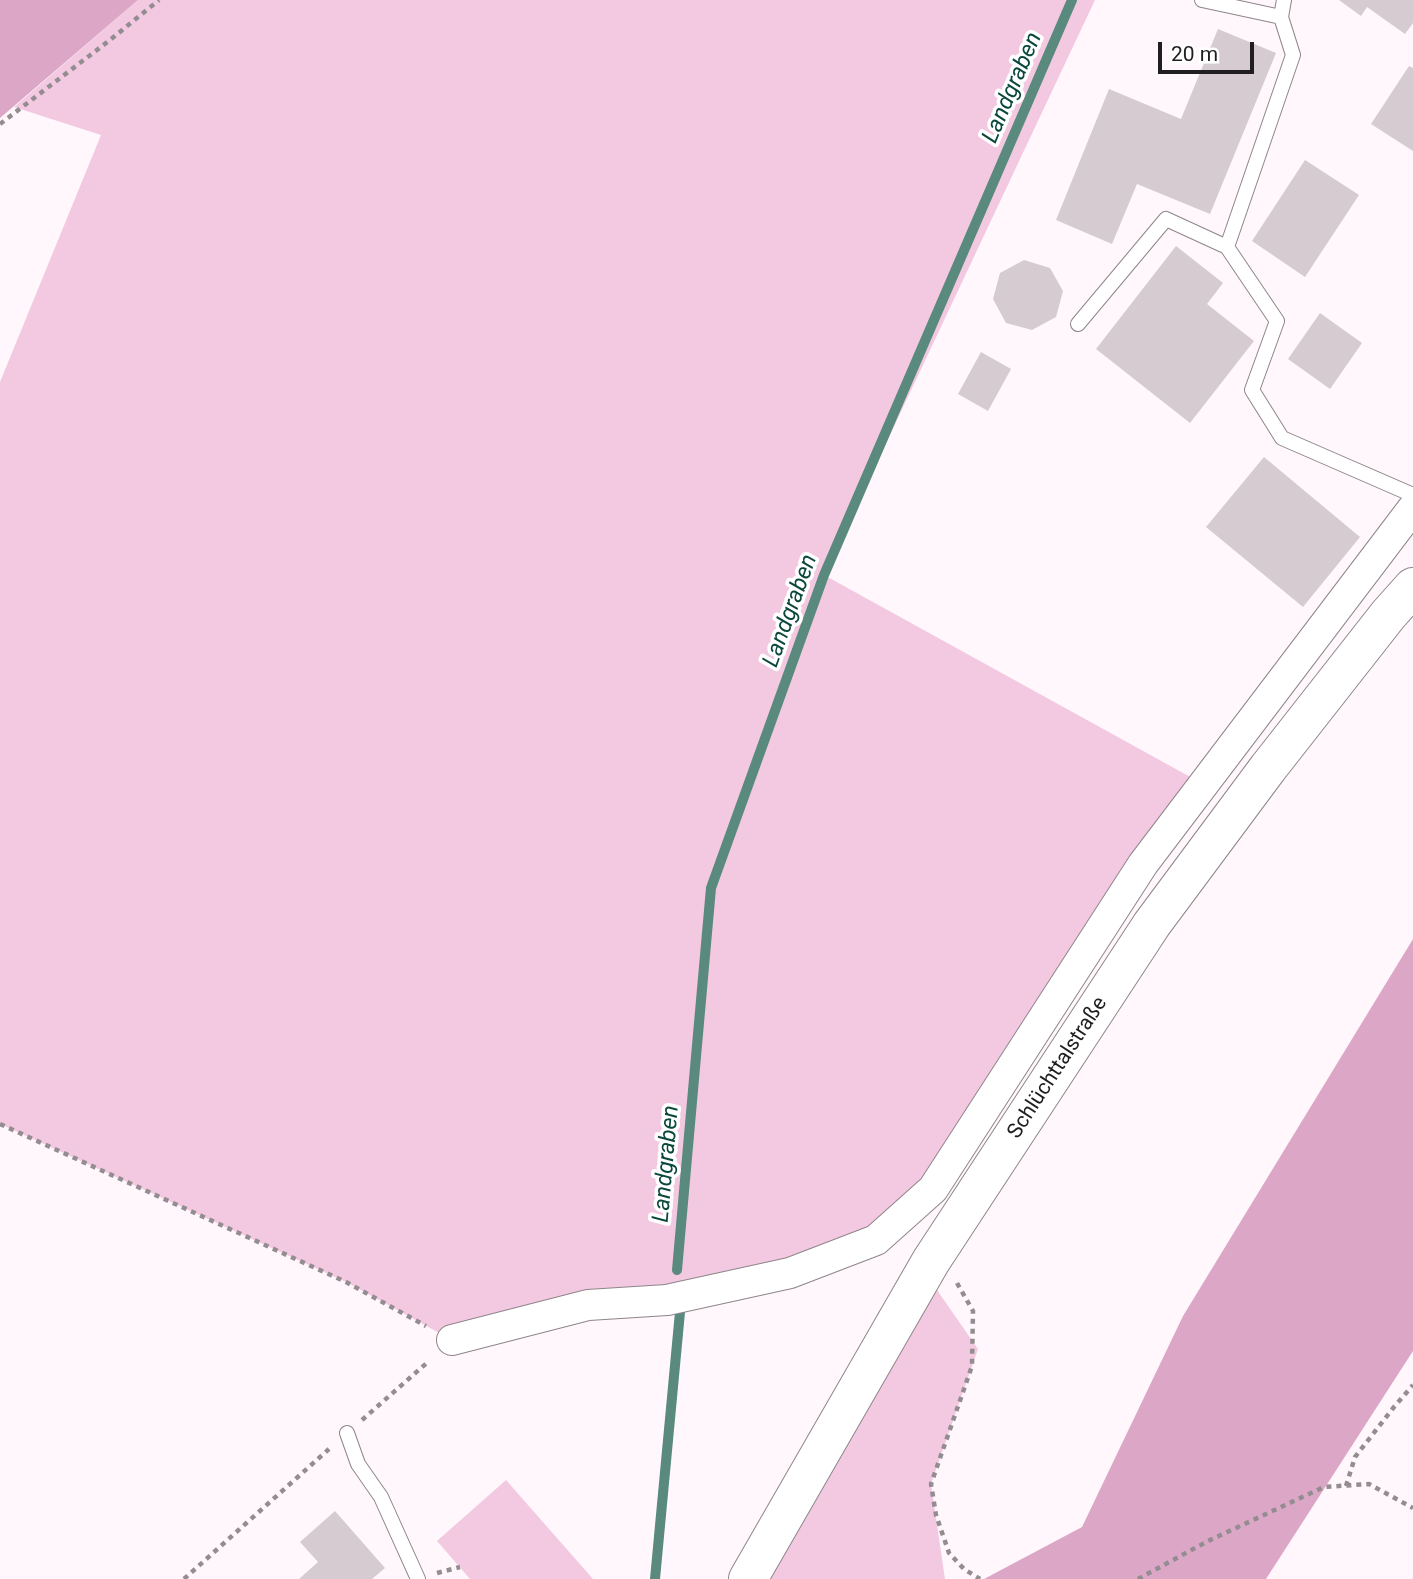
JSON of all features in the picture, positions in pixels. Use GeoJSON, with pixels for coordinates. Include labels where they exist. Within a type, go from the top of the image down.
{"type":"FeatureCollection","features":[{"type":"Feature","properties":{"kind":"main road","name":"Schlüchttalstraße"},"geometry":{"type":"LineString","coordinates":[[748,1579],[931,1261],[1152,924],[1268,768],[1413,587]]}},
{"type":"Feature","properties":{"kind":"street"},"geometry":{"type":"LineString","coordinates":[[452,1340],[588,1305],[667,1300],[790,1273],[876,1240],[933,1189],[1143,864],[1413,508]]}},
{"type":"Feature","properties":{"kind":"lane"},"geometry":{"type":"LineString","coordinates":[[1202,0],[1281,17]]}},
{"type":"Feature","properties":{"kind":"lane"},"geometry":{"type":"LineString","coordinates":[[1227,247],[1293,55],[1281,17],[1284,0]]}},
{"type":"Feature","properties":{"kind":"lane"},"geometry":{"type":"LineString","coordinates":[[1078,324],[1166,219],[1227,247],[1277,321],[1252,390],[1282,438],[1413,495]]}},
{"type":"Feature","properties":{"kind":"lane"},"geometry":{"type":"LineString","coordinates":[[347,1433],[358,1464],[381,1497],[417,1579]]}},
{"type":"Feature","properties":{"kind":"path"},"geometry":{"type":"LineString","coordinates":[[0,124],[159,0]]}},
{"type":"Feature","properties":{"kind":"path"},"geometry":{"type":"LineString","coordinates":[[0,1124],[346,1282],[452,1340],[184,1579]]}},
{"type":"Feature","properties":{"kind":"path"},"geometry":{"type":"LineString","coordinates":[[931,1261],[959,1284],[972,1311],[972,1366],[931,1485],[936,1515],[949,1553],[964,1569],[980,1579]]}},
{"type":"Feature","properties":{"kind":"path"},"geometry":{"type":"LineString","coordinates":[[1346,1486],[1355,1457],[1413,1385]]}},
{"type":"Feature","properties":{"kind":"path"},"geometry":{"type":"LineString","coordinates":[[1138,1579],[1208,1541],[1324,1487],[1369,1484],[1413,1508]]}},
{"type":"Feature","properties":{"kind":"shaded area"},"geometry":{"type":"Polygon","coordinates":[[[0,0],[138,0],[0,118],[0,0]]]}},
{"type":"Feature","properties":{"kind":"shaded area"},"geometry":{"type":"Polygon","coordinates":[[[138,0],[1095,0],[824,575],[1203,784],[933,1189],[876,1240],[452,1340],[346,1282],[0,1124],[0,382],[101,135],[14,107],[138,0]]]}},
{"type":"Feature","properties":{"kind":"shaded area"},"geometry":{"type":"Polygon","coordinates":[[[1413,939],[1413,1351],[1266,1579],[984,1579],[1082,1527],[1183,1316],[1413,939]]]}},
{"type":"Feature","properties":{"kind":"shaded area"},"geometry":{"type":"Polygon","coordinates":[[[937,1290],[978,1349],[931,1484],[945,1579],[749,1579],[937,1290]]]}},
{"type":"Feature","properties":{"kind":"shaded area"},"geometry":{"type":"Polygon","coordinates":[[[506,1480],[593,1579],[470,1579],[437,1541],[506,1480]]]}},
{"type":"Feature","properties":{"kind":"building"},"geometry":{"type":"Polygon","coordinates":[[[1339,0],[1413,0],[1413,23],[1405,34],[1367,7],[1361,16],[1339,0]]]}},
{"type":"Feature","properties":{"kind":"building"},"geometry":{"type":"Polygon","coordinates":[[[1218,29],[1276,53],[1210,214],[1137,184],[1112,244],[1056,220],[1109,89],[1181,119],[1218,29]]]}},
{"type":"Feature","properties":{"kind":"building"},"geometry":{"type":"Polygon","coordinates":[[[1409,66],[1413,68],[1413,151],[1371,124],[1409,66]]]}},
{"type":"Feature","properties":{"kind":"building"},"geometry":{"type":"Polygon","coordinates":[[[1305,160],[1359,195],[1305,277],[1252,241],[1305,160]]]}},
{"type":"Feature","properties":{"kind":"building"},"geometry":{"type":"Polygon","coordinates":[[[1176,246],[1223,283],[1207,304],[1254,341],[1190,423],[1096,349],[1176,246]]]}},
{"type":"Feature","properties":{"kind":"building"},"geometry":{"type":"Polygon","coordinates":[[[1024,260],[1050,268],[1063,291],[1056,317],[1032,330],[1006,323],[993,299],[1000,273],[1024,260]]]}},
{"type":"Feature","properties":{"kind":"building"},"geometry":{"type":"Polygon","coordinates":[[[1320,313],[1362,343],[1330,389],[1288,359],[1320,313]]]}},
{"type":"Feature","properties":{"kind":"building"},"geometry":{"type":"Polygon","coordinates":[[[981,352],[1011,369],[988,411],[958,394],[981,352]]]}},
{"type":"Feature","properties":{"kind":"building"},"geometry":{"type":"Polygon","coordinates":[[[1264,457],[1360,537],[1303,607],[1206,527],[1264,457]]]}},
{"type":"Feature","properties":{"kind":"building"},"geometry":{"type":"Polygon","coordinates":[[[335,1511],[385,1568],[372,1579],[299,1579],[318,1562],[300,1542],[335,1511]]]}},
{"type":"Feature","properties":{"kind":"waterway","name":"Landgraben"},"geometry":{"type":"LineString","coordinates":[[677,1270],[711,888],[824,575],[1072,0]]}},
{"type":"Feature","properties":{"kind":"waterway","name":"Landgraben"},"geometry":{"type":"LineString","coordinates":[[655,1579],[680,1312]]}}]}
